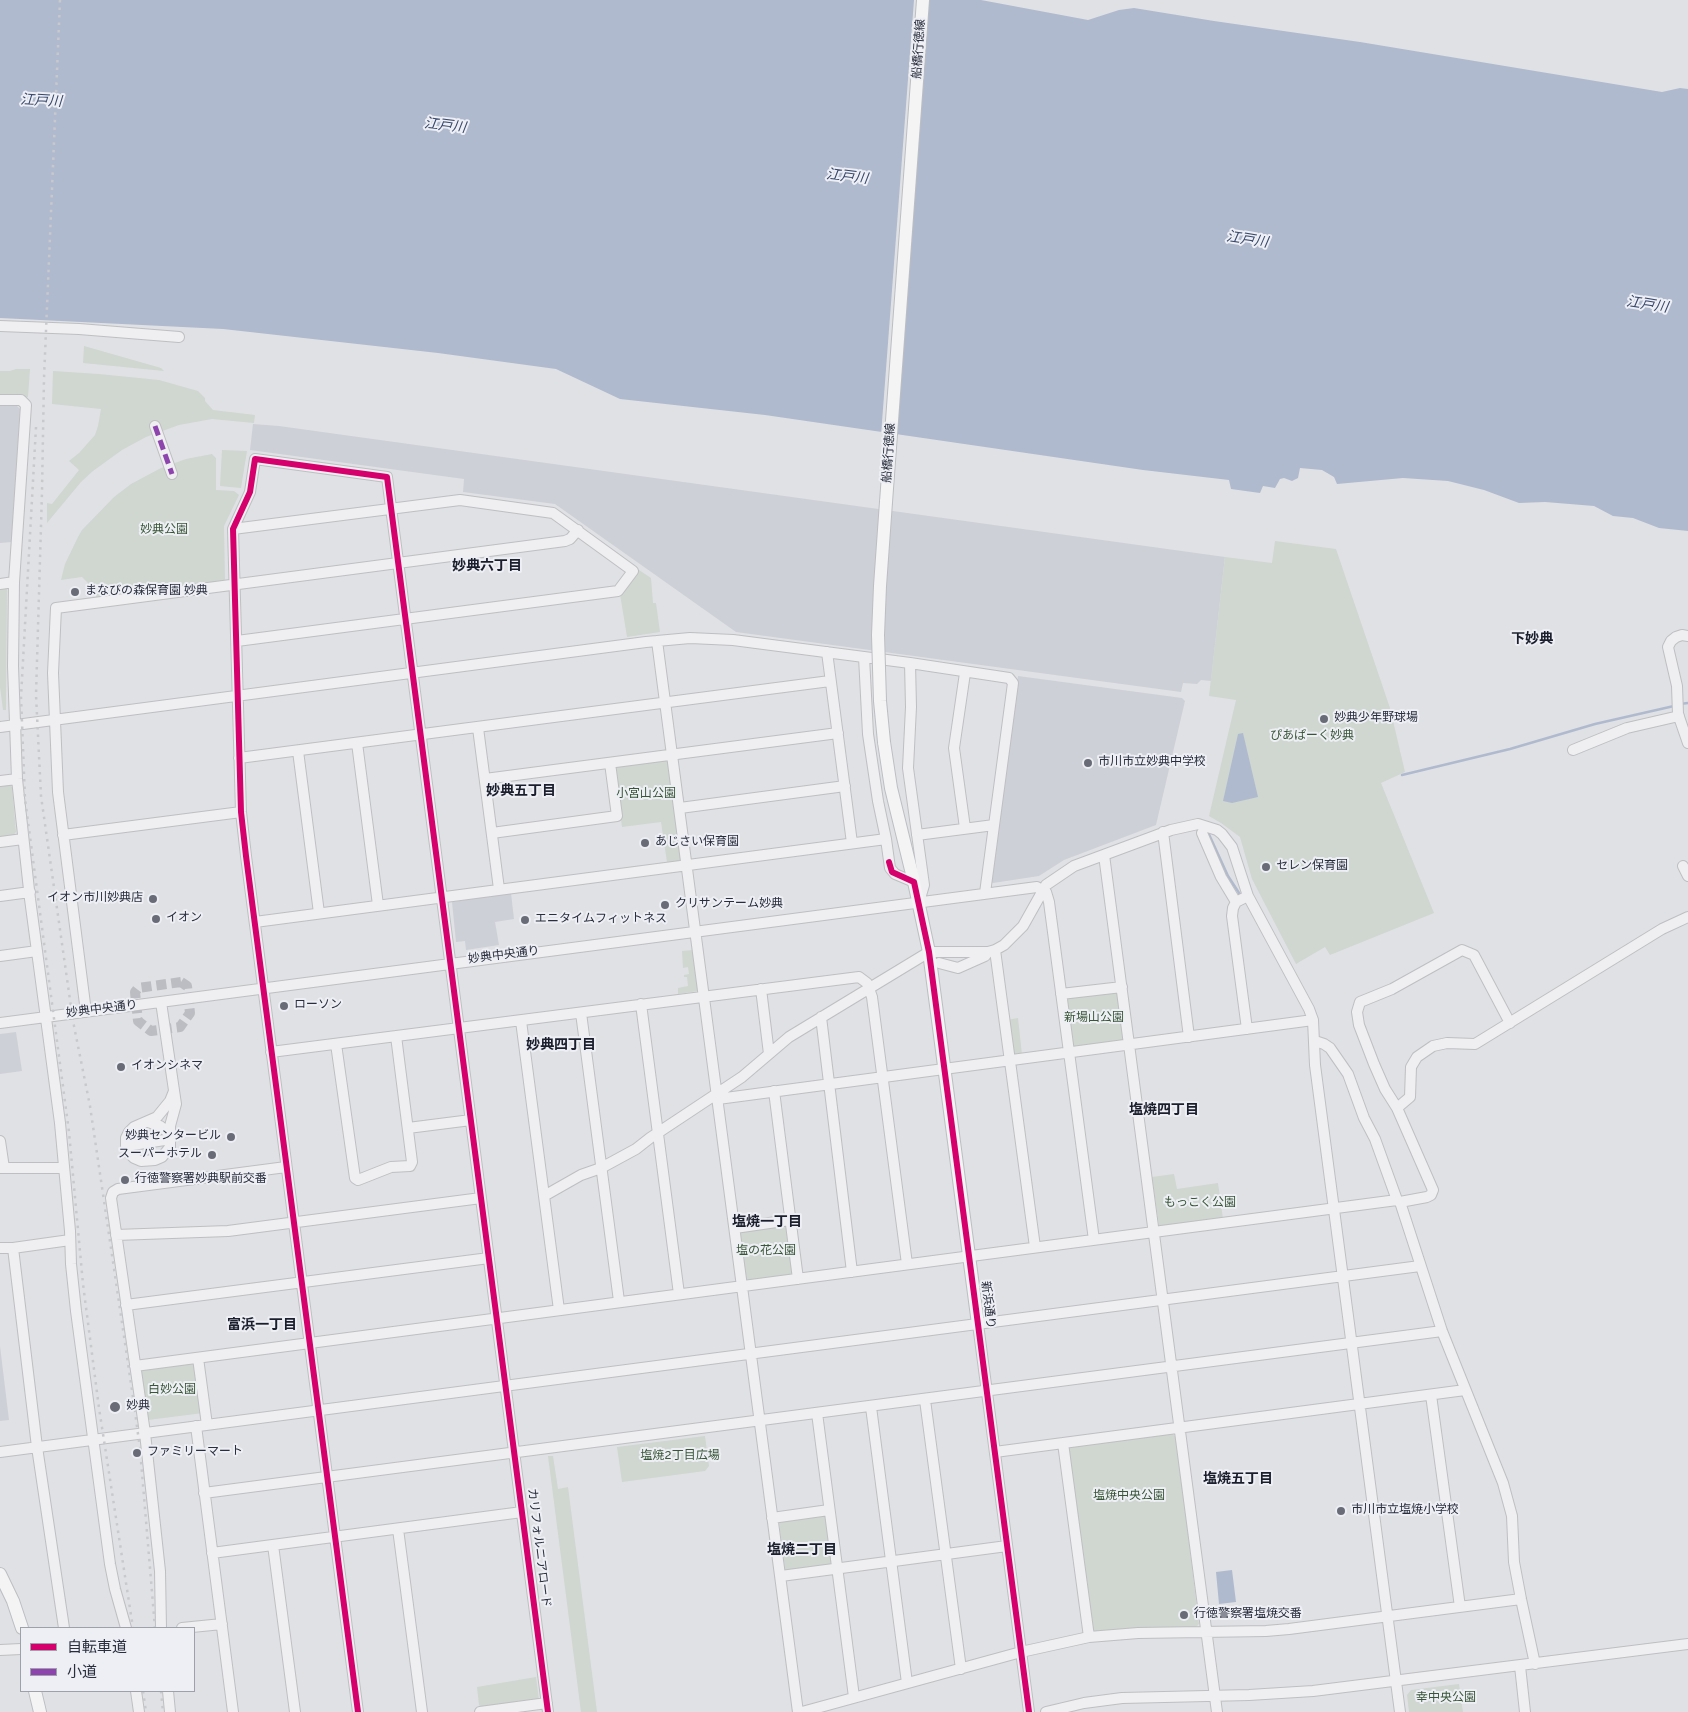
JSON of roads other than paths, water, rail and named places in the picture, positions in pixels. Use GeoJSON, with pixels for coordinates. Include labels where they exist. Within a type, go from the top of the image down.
{"type":"FeatureCollection","features":[{"type":"Feature","properties":{"kind":"main road","name":"船橋行徳線"},"geometry":{"type":"LineString","coordinates":[[919,902],[891,788],[884,742],[878,666],[880,586],[923,0]]}},
{"type":"Feature","properties":{"kind":"main road","name":"新浜通り"},"geometry":{"type":"LineString","coordinates":[[919,902],[929,952],[978,1324]]}},
{"type":"Feature","properties":{"kind":"main road"},"geometry":{"type":"LineString","coordinates":[[0,1574],[13,1601],[22,1627]]}},
{"type":"Feature","properties":{"kind":"main road"},"geometry":{"type":"LineString","coordinates":[[35,1692],[40,1712]]}},
{"type":"Feature","properties":{"kind":"street"},"geometry":{"type":"LineString","coordinates":[[0,326],[79,329],[179,337]]}},
{"type":"Feature","properties":{"kind":"street"},"geometry":{"type":"LineString","coordinates":[[0,400],[21,400],[26,405],[14,582],[17,779],[64,1168],[76,1311],[92,1440],[110,1564],[126,1627]]}},
{"type":"Feature","properties":{"kind":"street"},"geometry":{"type":"LineString","coordinates":[[155,428],[171,471]]}},
{"type":"Feature","properties":{"kind":"street","name":"カリフォルニアロード"},"geometry":{"type":"LineString","coordinates":[[233,529],[250,492],[255,459],[387,477],[548,1708]]}},
{"type":"Feature","properties":{"kind":"street"},"geometry":{"type":"LineString","coordinates":[[237,642],[618,591],[633,571],[553,513],[460,500],[233,529],[242,812],[271,1052],[358,1712]]}},
{"type":"Feature","properties":{"kind":"street"},"geometry":{"type":"LineString","coordinates":[[86,1012],[58,792],[54,720],[53,639],[56,608],[565,541],[570,539],[578,530]]}},
{"type":"Feature","properties":{"kind":"street"},"geometry":{"type":"LineString","coordinates":[[0,584],[14,582]]}},
{"type":"Feature","properties":{"kind":"street"},"geometry":{"type":"LineString","coordinates":[[1688,636],[1676,637],[1668,647],[1678,698],[1678,715],[1688,743]]}},
{"type":"Feature","properties":{"kind":"street"},"geometry":{"type":"LineString","coordinates":[[0,727],[690,638],[733,640],[1009,678],[1013,683],[985,894]]}},
{"type":"Feature","properties":{"kind":"street"},"geometry":{"type":"LineString","coordinates":[[657,641],[798,1712]]}},
{"type":"Feature","properties":{"kind":"street"},"geometry":{"type":"LineString","coordinates":[[827,652],[852,843]]}},
{"type":"Feature","properties":{"kind":"street"},"geometry":{"type":"LineString","coordinates":[[864,657],[868,734],[889,862],[892,872],[914,882]]}},
{"type":"Feature","properties":{"kind":"street"},"geometry":{"type":"LineString","coordinates":[[910,663],[911,707],[908,768],[924,885],[919,902]]}},
{"type":"Feature","properties":{"kind":"street"},"geometry":{"type":"LineString","coordinates":[[965,828],[954,748],[966,673]]}},
{"type":"Feature","properties":{"kind":"street"},"geometry":{"type":"LineString","coordinates":[[240,758],[830,681]]}},
{"type":"Feature","properties":{"kind":"street"},"geometry":{"type":"LineString","coordinates":[[1573,750],[1627,728],[1678,715]]}},
{"type":"Feature","properties":{"kind":"street"},"geometry":{"type":"LineString","coordinates":[[478,728],[499,890]]}},
{"type":"Feature","properties":{"kind":"street"},"geometry":{"type":"LineString","coordinates":[[485,779],[838,733]]}},
{"type":"Feature","properties":{"kind":"street"},"geometry":{"type":"LineString","coordinates":[[357,743],[378,905]]}},
{"type":"Feature","properties":{"kind":"street"},"geometry":{"type":"LineString","coordinates":[[298,751],[319,913]]}},
{"type":"Feature","properties":{"kind":"street"},"geometry":{"type":"LineString","coordinates":[[492,833],[617,816],[610,763]]}},
{"type":"Feature","properties":{"kind":"street"},"geometry":{"type":"LineString","coordinates":[[0,781],[17,779]]}},
{"type":"Feature","properties":{"kind":"street"},"geometry":{"type":"LineString","coordinates":[[680,808],[845,786]]}},
{"type":"Feature","properties":{"kind":"street"},"geometry":{"type":"LineString","coordinates":[[63,835],[242,812]]}},
{"type":"Feature","properties":{"kind":"street"},"geometry":{"type":"LineString","coordinates":[[939,963],[958,968],[985,956],[1012,939],[1023,926],[1043,890],[1050,882],[1074,866],[1163,832],[1198,824],[1210,827],[1222,834],[1232,847],[1248,896],[1309,1009],[1313,1020],[1316,1065],[1400,1712]]}},
{"type":"Feature","properties":{"kind":"street"},"geometry":{"type":"LineString","coordinates":[[917,835],[994,825]]}},
{"type":"Feature","properties":{"kind":"street"},"geometry":{"type":"LineString","coordinates":[[1163,832],[1190,1037]]}},
{"type":"Feature","properties":{"kind":"street"},"geometry":{"type":"LineString","coordinates":[[1202,833],[1221,877],[1236,902]]}},
{"type":"Feature","properties":{"kind":"street"},"geometry":{"type":"LineString","coordinates":[[0,842],[24,839]]}},
{"type":"Feature","properties":{"kind":"street"},"geometry":{"type":"LineString","coordinates":[[255,922],[886,839]]}},
{"type":"Feature","properties":{"kind":"street"},"geometry":{"type":"LineString","coordinates":[[1104,855],[1217,1712]]}},
{"type":"Feature","properties":{"kind":"street"},"geometry":{"type":"LineString","coordinates":[[1683,866],[1688,876]]}},
{"type":"Feature","properties":{"kind":"street","name":"妙典中央通り"},"geometry":{"type":"LineString","coordinates":[[0,1023],[919,902],[1037,887],[1043,890]]}},
{"type":"Feature","properties":{"kind":"street"},"geometry":{"type":"LineString","coordinates":[[1043,890],[1049,902],[1094,1240]]}},
{"type":"Feature","properties":{"kind":"street"},"geometry":{"type":"LineString","coordinates":[[0,896],[30,892]]}},
{"type":"Feature","properties":{"kind":"street"},"geometry":{"type":"LineString","coordinates":[[1247,1030],[1232,916],[1236,902],[1248,896]]}},
{"type":"Feature","properties":{"kind":"street"},"geometry":{"type":"LineString","coordinates":[[1397,1108],[1410,1097],[1412,1067],[1417,1057],[1433,1046],[1446,1043],[1475,1044],[1662,929],[1688,918]]}},
{"type":"Feature","properties":{"kind":"street"},"geometry":{"type":"LineString","coordinates":[[135,1366],[620,1301],[1427,1197],[1431,1195],[1433,1190],[1397,1108],[1385,1089],[1359,1024],[1357,1012],[1360,1002],[1392,988],[1462,950],[1474,955],[1510,1023]]}},
{"type":"Feature","properties":{"kind":"street"},"geometry":{"type":"LineString","coordinates":[[0,956],[37,951]]}},
{"type":"Feature","properties":{"kind":"street"},"geometry":{"type":"LineString","coordinates":[[544,1196],[581,1174],[602,1168],[636,1149],[658,1133],[717,1097],[789,1037],[929,952],[992,951]]}},
{"type":"Feature","properties":{"kind":"street"},"geometry":{"type":"LineString","coordinates":[[992,951],[1010,1060],[1035,1247]]}},
{"type":"Feature","properties":{"kind":"street"},"geometry":{"type":"LineString","coordinates":[[271,1052],[853,976],[864,979],[870,987],[872,997],[907,1264]]}},
{"type":"Feature","properties":{"kind":"street"},"geometry":{"type":"LineString","coordinates":[[1062,994],[1122,987]]}},
{"type":"Feature","properties":{"kind":"street"},"geometry":{"type":"LineString","coordinates":[[761,989],[769,1054]]}},
{"type":"Feature","properties":{"kind":"street"},"geometry":{"type":"LineString","coordinates":[[161,1002],[176,1104],[170,1126],[170,1147],[162,1157],[149,1162],[134,1158],[126,1146],[126,1138],[129,1132],[134,1127],[148,1122],[164,1110],[170,1102],[174,1091]]}},
{"type":"Feature","properties":{"kind":"street"},"geometry":{"type":"LineString","coordinates":[[641,1004],[679,1294]]}},
{"type":"Feature","properties":{"kind":"street"},"geometry":{"type":"LineString","coordinates":[[581,1013],[620,1301]]}},
{"type":"Feature","properties":{"kind":"street"},"geometry":{"type":"LineString","coordinates":[[820,1017],[852,1272]]}},
{"type":"Feature","properties":{"kind":"street"},"geometry":{"type":"LineString","coordinates":[[521,1020],[559,1310]]}},
{"type":"Feature","properties":{"kind":"street"},"geometry":{"type":"LineString","coordinates":[[717,1097],[1313,1020]]}},
{"type":"Feature","properties":{"kind":"street"},"geometry":{"type":"LineString","coordinates":[[336,1044],[355,1178],[358,1180],[391,1167],[410,1166],[412,1162],[396,1036]]}},
{"type":"Feature","properties":{"kind":"street"},"geometry":{"type":"LineString","coordinates":[[1315,1041],[1330,1048],[1348,1074],[1364,1118],[1376,1139],[1442,1331],[1503,1483],[1509,1500],[1513,1525],[1514,1562],[1535,1664]]}},
{"type":"Feature","properties":{"kind":"street"},"geometry":{"type":"LineString","coordinates":[[774,1091],[798,1279]]}},
{"type":"Feature","properties":{"kind":"street"},"geometry":{"type":"LineString","coordinates":[[408,1128],[471,1120]]}},
{"type":"Feature","properties":{"kind":"street"},"geometry":{"type":"LineString","coordinates":[[148,1122],[160,1126],[171,1137]]}},
{"type":"Feature","properties":{"kind":"street"},"geometry":{"type":"LineString","coordinates":[[126,1146],[171,1137]]}},
{"type":"Feature","properties":{"kind":"street"},"geometry":{"type":"LineString","coordinates":[[0,1142],[2,1168],[64,1168]]}},
{"type":"Feature","properties":{"kind":"street"},"geometry":{"type":"LineString","coordinates":[[161,1627],[160,1571],[145,1433],[111,1198],[113,1192],[118,1190],[286,1167]]}},
{"type":"Feature","properties":{"kind":"street"},"geometry":{"type":"LineString","coordinates":[[116,1235],[228,1231],[481,1198]]}},
{"type":"Feature","properties":{"kind":"street"},"geometry":{"type":"LineString","coordinates":[[734,1228],[790,1220]]}},
{"type":"Feature","properties":{"kind":"street"},"geometry":{"type":"LineString","coordinates":[[0,1248],[70,1240]]}},
{"type":"Feature","properties":{"kind":"street"},"geometry":{"type":"LineString","coordinates":[[13,1248],[37,1447],[64,1627]]}},
{"type":"Feature","properties":{"kind":"street"},"geometry":{"type":"LineString","coordinates":[[126,1305],[489,1258]]}},
{"type":"Feature","properties":{"kind":"street"},"geometry":{"type":"LineString","coordinates":[[0,1452],[1420,1266]]}},
{"type":"Feature","properties":{"kind":"street","name":"新浜通り"},"geometry":{"type":"LineString","coordinates":[[978,1324],[1028,1712]]}},
{"type":"Feature","properties":{"kind":"street"},"geometry":{"type":"LineString","coordinates":[[204,1493],[1442,1331]]}},
{"type":"Feature","properties":{"kind":"street"},"geometry":{"type":"LineString","coordinates":[[198,1358],[207,1425]]}},
{"type":"Feature","properties":{"kind":"street"},"geometry":{"type":"LineString","coordinates":[[995,1452],[1465,1390]]}},
{"type":"Feature","properties":{"kind":"street"},"geometry":{"type":"LineString","coordinates":[[1431,1395],[1460,1606]]}},
{"type":"Feature","properties":{"kind":"street"},"geometry":{"type":"LineString","coordinates":[[925,1400],[961,1669]]}},
{"type":"Feature","properties":{"kind":"street"},"geometry":{"type":"LineString","coordinates":[[871,1407],[908,1683]]}},
{"type":"Feature","properties":{"kind":"street"},"geometry":{"type":"LineString","coordinates":[[817,1414],[854,1697]]}},
{"type":"Feature","properties":{"kind":"street"},"geometry":{"type":"LineString","coordinates":[[196,1426],[233,1712]]}},
{"type":"Feature","properties":{"kind":"street"},"geometry":{"type":"LineString","coordinates":[[1063,1444],[1089,1637]]}},
{"type":"Feature","properties":{"kind":"street"},"geometry":{"type":"LineString","coordinates":[[772,1518],[829,1510]]}},
{"type":"Feature","properties":{"kind":"street"},"geometry":{"type":"LineString","coordinates":[[212,1553],[522,1512]]}},
{"type":"Feature","properties":{"kind":"street"},"geometry":{"type":"LineString","coordinates":[[398,1529],[422,1712]]}},
{"type":"Feature","properties":{"kind":"street"},"geometry":{"type":"LineString","coordinates":[[273,1545],[295,1712]]}},
{"type":"Feature","properties":{"kind":"street"},"geometry":{"type":"LineString","coordinates":[[780,1576],[1007,1546]]}},
{"type":"Feature","properties":{"kind":"street"},"geometry":{"type":"LineString","coordinates":[[802,1712],[1021,1652],[1089,1637],[1138,1633],[1281,1630],[1521,1599]]}},
{"type":"Feature","properties":{"kind":"street"},"geometry":{"type":"LineString","coordinates":[[192,1627],[222,1624]]}},
{"type":"Feature","properties":{"kind":"street"},"geometry":{"type":"LineString","coordinates":[[1046,1712],[1084,1703],[1122,1698],[1290,1693],[1688,1644]]}},
{"type":"Feature","properties":{"kind":"street"},"geometry":{"type":"LineString","coordinates":[[0,1650],[20,1649]]}},
{"type":"Feature","properties":{"kind":"street"},"geometry":{"type":"LineString","coordinates":[[1520,1666],[1525,1712]]}},
{"type":"Feature","properties":{"kind":"street"},"geometry":{"type":"LineString","coordinates":[[136,1692],[139,1712]]}},
{"type":"Feature","properties":{"kind":"street"},"geometry":{"type":"LineString","coordinates":[[168,1692],[170,1712]]}},
{"type":"Feature","properties":{"kind":"street"},"geometry":{"type":"LineString","coordinates":[[480,1712],[548,1708]]}},
{"type":"Feature","properties":{"kind":"water","name":"江戸川"},"geometry":{"type":"Polygon","coordinates":[[[0,0],[981,0],[1088,20],[1119,10],[1134,8],[1360,42],[1662,92],[1680,88],[1688,89],[1688,531],[1659,528],[1633,518],[1613,516],[1594,506],[1545,502],[1519,503],[1484,490],[1448,481],[1403,478],[1337,484],[1334,477],[1322,470],[1300,468],[1298,478],[1292,481],[1284,478],[1280,479],[1275,488],[1263,486],[1260,493],[1231,489],[1229,480],[1143,470],[765,415],[620,399],[556,369],[438,353],[223,329],[0,318],[0,0]]]}},
{"type":"Feature","properties":{"kind":"water"},"geometry":{"type":"Polygon","coordinates":[[[1243,733],[1258,797],[1232,803],[1223,801],[1238,734],[1243,733]]]}},
{"type":"Feature","properties":{"kind":"water"},"geometry":{"type":"Polygon","coordinates":[[[1232,1570],[1236,1602],[1219,1604],[1216,1572],[1232,1570]]]}},
{"type":"Feature","properties":{"kind":"waterway"},"geometry":{"type":"LineString","coordinates":[[1680,704],[1688,703]]}},
{"type":"Feature","properties":{"kind":"waterway"},"geometry":{"type":"LineString","coordinates":[[1402,775],[1510,749],[1595,724],[1674,706]]}},
{"type":"Feature","properties":{"kind":"waterway"},"geometry":{"type":"LineString","coordinates":[[1207,830],[1228,876],[1241,896]]}},
{"type":"Feature","properties":{"kind":"tunnel"},"geometry":{"type":"LineString","coordinates":[[181,982],[187,986],[190,1013],[180,1027],[151,1031],[138,1021],[135,992],[138,988],[181,982]]}},
{"type":"Feature","properties":{"kind":"railway"},"geometry":{"type":"LineString","coordinates":[[60,0],[44,378],[36,695],[41,796],[73,1021],[90,1106],[134,1404],[140,1449],[155,1627]]}},
{"type":"Feature","properties":{"kind":"railway"},"geometry":{"type":"LineString","coordinates":[[36,427],[21,697],[25,799],[69,1132],[83,1284],[99,1408],[133,1627]]}},
{"type":"Feature","properties":{"kind":"railway"},"geometry":{"type":"LineString","coordinates":[[143,1692],[146,1712]]}},
{"type":"Feature","properties":{"kind":"railway"},"geometry":{"type":"LineString","coordinates":[[161,1692],[163,1712]]}},
{"type":"Feature","properties":{"kind":"place","name":"まなびの森保育園 妙典"},"geometry":{"type":"Point","coordinates":[75,592]}},
{"type":"Feature","properties":{"kind":"place","name":"妙典少年野球場"},"geometry":{"type":"Point","coordinates":[1324,719]}},
{"type":"Feature","properties":{"kind":"place","name":"市川市立妙典中学校"},"geometry":{"type":"Point","coordinates":[1088,763]}},
{"type":"Feature","properties":{"kind":"place","name":"あじさい保育園"},"geometry":{"type":"Point","coordinates":[645,843]}},
{"type":"Feature","properties":{"kind":"place","name":"セレン保育園"},"geometry":{"type":"Point","coordinates":[1266,867]}},
{"type":"Feature","properties":{"kind":"place","name":"イオン市川妙典店"},"geometry":{"type":"Point","coordinates":[153,899]}},
{"type":"Feature","properties":{"kind":"place","name":"クリサンテーム妙典"},"geometry":{"type":"Point","coordinates":[665,905]}},
{"type":"Feature","properties":{"kind":"place","name":"イオン"},"geometry":{"type":"Point","coordinates":[156,919]}},
{"type":"Feature","properties":{"kind":"place","name":"エニタイムフィットネス"},"geometry":{"type":"Point","coordinates":[525,920]}},
{"type":"Feature","properties":{"kind":"place","name":"ローソン"},"geometry":{"type":"Point","coordinates":[284,1006]}},
{"type":"Feature","properties":{"kind":"place","name":"イオンシネマ"},"geometry":{"type":"Point","coordinates":[121,1067]}},
{"type":"Feature","properties":{"kind":"place","name":"妙典センタービル"},"geometry":{"type":"Point","coordinates":[231,1137]}},
{"type":"Feature","properties":{"kind":"place","name":"スーパーホテル"},"geometry":{"type":"Point","coordinates":[212,1155]}},
{"type":"Feature","properties":{"kind":"place","name":"行徳警察署妙典駅前交番"},"geometry":{"type":"Point","coordinates":[125,1180]}},
{"type":"Feature","properties":{"kind":"place","name":"妙典"},"geometry":{"type":"Point","coordinates":[115,1407]}},
{"type":"Feature","properties":{"kind":"place","name":"ファミリーマート"},"geometry":{"type":"Point","coordinates":[137,1453]}},
{"type":"Feature","properties":{"kind":"place","name":"市川市立塩焼小学校"},"geometry":{"type":"Point","coordinates":[1341,1511]}},
{"type":"Feature","properties":{"kind":"place","name":"行徳警察署塩焼交番"},"geometry":{"type":"Point","coordinates":[1184,1615]}},
{"type":"Feature","properties":{"kind":"district","name":"妙典六丁目"},"geometry":{"type":"Point","coordinates":[487,567]}},
{"type":"Feature","properties":{"kind":"district","name":"下妙典"},"geometry":{"type":"Point","coordinates":[1532,640]}},
{"type":"Feature","properties":{"kind":"district","name":"妙典五丁目"},"geometry":{"type":"Point","coordinates":[521,792]}},
{"type":"Feature","properties":{"kind":"district","name":"妙典四丁目"},"geometry":{"type":"Point","coordinates":[561,1046]}},
{"type":"Feature","properties":{"kind":"district","name":"塩焼四丁目"},"geometry":{"type":"Point","coordinates":[1164,1111]}},
{"type":"Feature","properties":{"kind":"district","name":"塩焼一丁目"},"geometry":{"type":"Point","coordinates":[767,1223]}},
{"type":"Feature","properties":{"kind":"district","name":"富浜一丁目"},"geometry":{"type":"Point","coordinates":[262,1326]}},
{"type":"Feature","properties":{"kind":"district","name":"塩焼五丁目"},"geometry":{"type":"Point","coordinates":[1238,1480]}},
{"type":"Feature","properties":{"kind":"district","name":"塩焼二丁目"},"geometry":{"type":"Point","coordinates":[802,1551]}},
{"type":"Feature","properties":{"kind":"park label","name":"妙典公園"},"geometry":{"type":"Point","coordinates":[164,531]}},
{"type":"Feature","properties":{"kind":"park label","name":"ぴあぱーく妙典"},"geometry":{"type":"Point","coordinates":[1312,737]}},
{"type":"Feature","properties":{"kind":"park label","name":"小宮山公園"},"geometry":{"type":"Point","coordinates":[646,795]}},
{"type":"Feature","properties":{"kind":"park label","name":"新場山公園"},"geometry":{"type":"Point","coordinates":[1094,1019]}},
{"type":"Feature","properties":{"kind":"park label","name":"もっこく公園"},"geometry":{"type":"Point","coordinates":[1200,1204]}},
{"type":"Feature","properties":{"kind":"park label","name":"塩の花公園"},"geometry":{"type":"Point","coordinates":[766,1252]}},
{"type":"Feature","properties":{"kind":"park label","name":"白妙公園"},"geometry":{"type":"Point","coordinates":[172,1391]}},
{"type":"Feature","properties":{"kind":"park label","name":"塩焼2丁目広場"},"geometry":{"type":"Point","coordinates":[680,1457]}},
{"type":"Feature","properties":{"kind":"park label","name":"塩焼中央公園"},"geometry":{"type":"Point","coordinates":[1129,1497]}},
{"type":"Feature","properties":{"kind":"park label","name":"幸中央公園"},"geometry":{"type":"Point","coordinates":[1446,1699]}}]}
